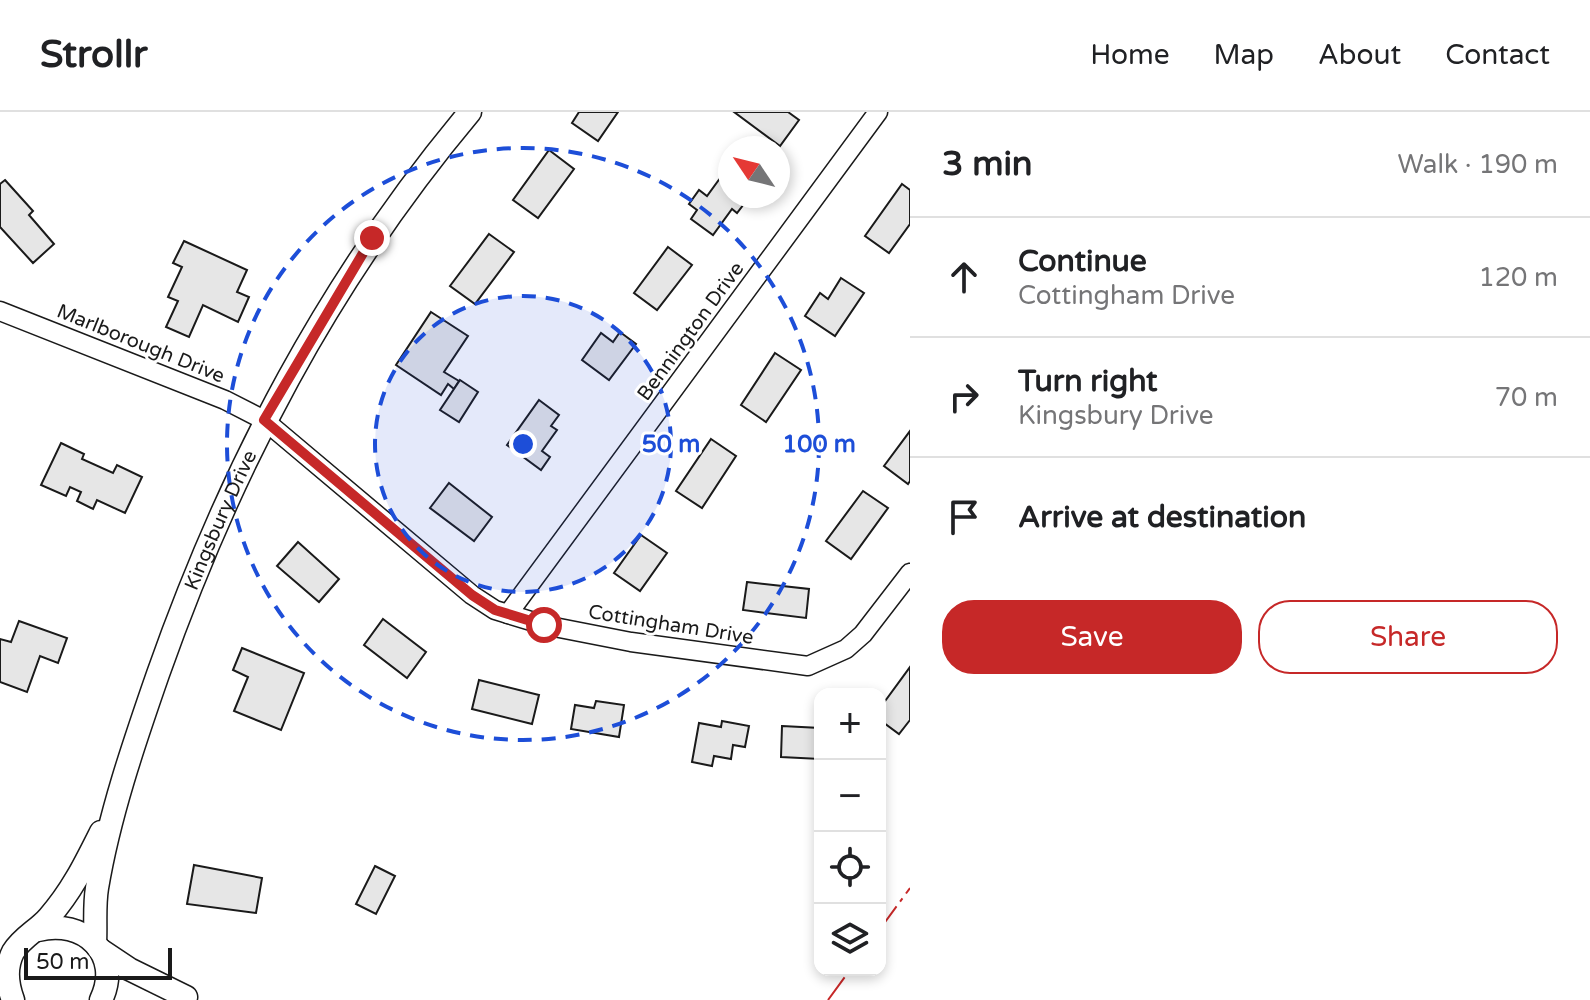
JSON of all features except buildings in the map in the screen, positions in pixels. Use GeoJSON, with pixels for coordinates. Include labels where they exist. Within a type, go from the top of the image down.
{"type":"FeatureCollection","features":[{"type":"Feature","properties":{"kind":"street","name":"Kingsbury Drive"},"geometry":{"type":"LineString","coordinates":[[101,1000],[106,990],[107,972],[97,946],[96,891],[120,791],[147,705],[207,545],[264,420],[372,238],[432,156],[470,112]]}},
{"type":"Feature","properties":{"kind":"street","name":"Bennington Drive"},"geometry":{"type":"LineString","coordinates":[[508,614],[878,112]]}},
{"type":"Feature","properties":{"kind":"street","name":"Marlborough Drive"},"geometry":{"type":"LineString","coordinates":[[0,311],[225,400],[264,420]]}},
{"type":"Feature","properties":{"kind":"street","name":"Cottingham Drive"},"geometry":{"type":"LineString","coordinates":[[264,420],[472,595],[495,610],[544,625],[631,642],[808,666],[846,649],[863,634],[910,573]]}},
{"type":"Feature","properties":{"kind":"street","name":"Kingsbury Drive"},"geometry":{"type":"LineString","coordinates":[[8,996],[8,965],[14,950],[35,931],[76,881],[120,791]]}},
{"type":"Feature","properties":{"kind":"street"},"geometry":{"type":"LineString","coordinates":[[0,944],[53,926],[68,927],[83,933],[129,969],[186,997]]}},
{"type":"Feature","properties":{"kind":"street"},"geometry":{"type":"LineString","coordinates":[[157,1000],[186,997],[209,1000]]}},
{"type":"Feature","properties":{"kind":"power"},"geometry":{"type":"LineString","coordinates":[[886,921],[910,888]]}},
{"type":"Feature","properties":{"kind":"power"},"geometry":{"type":"LineString","coordinates":[[828,1000],[846,976]]}},
{"type":"Feature","properties":{"kind":"route"},"geometry":{"type":"LineString","coordinates":[[372,238],[264,420],[472,595],[495,610],[544,625]]}}]}
